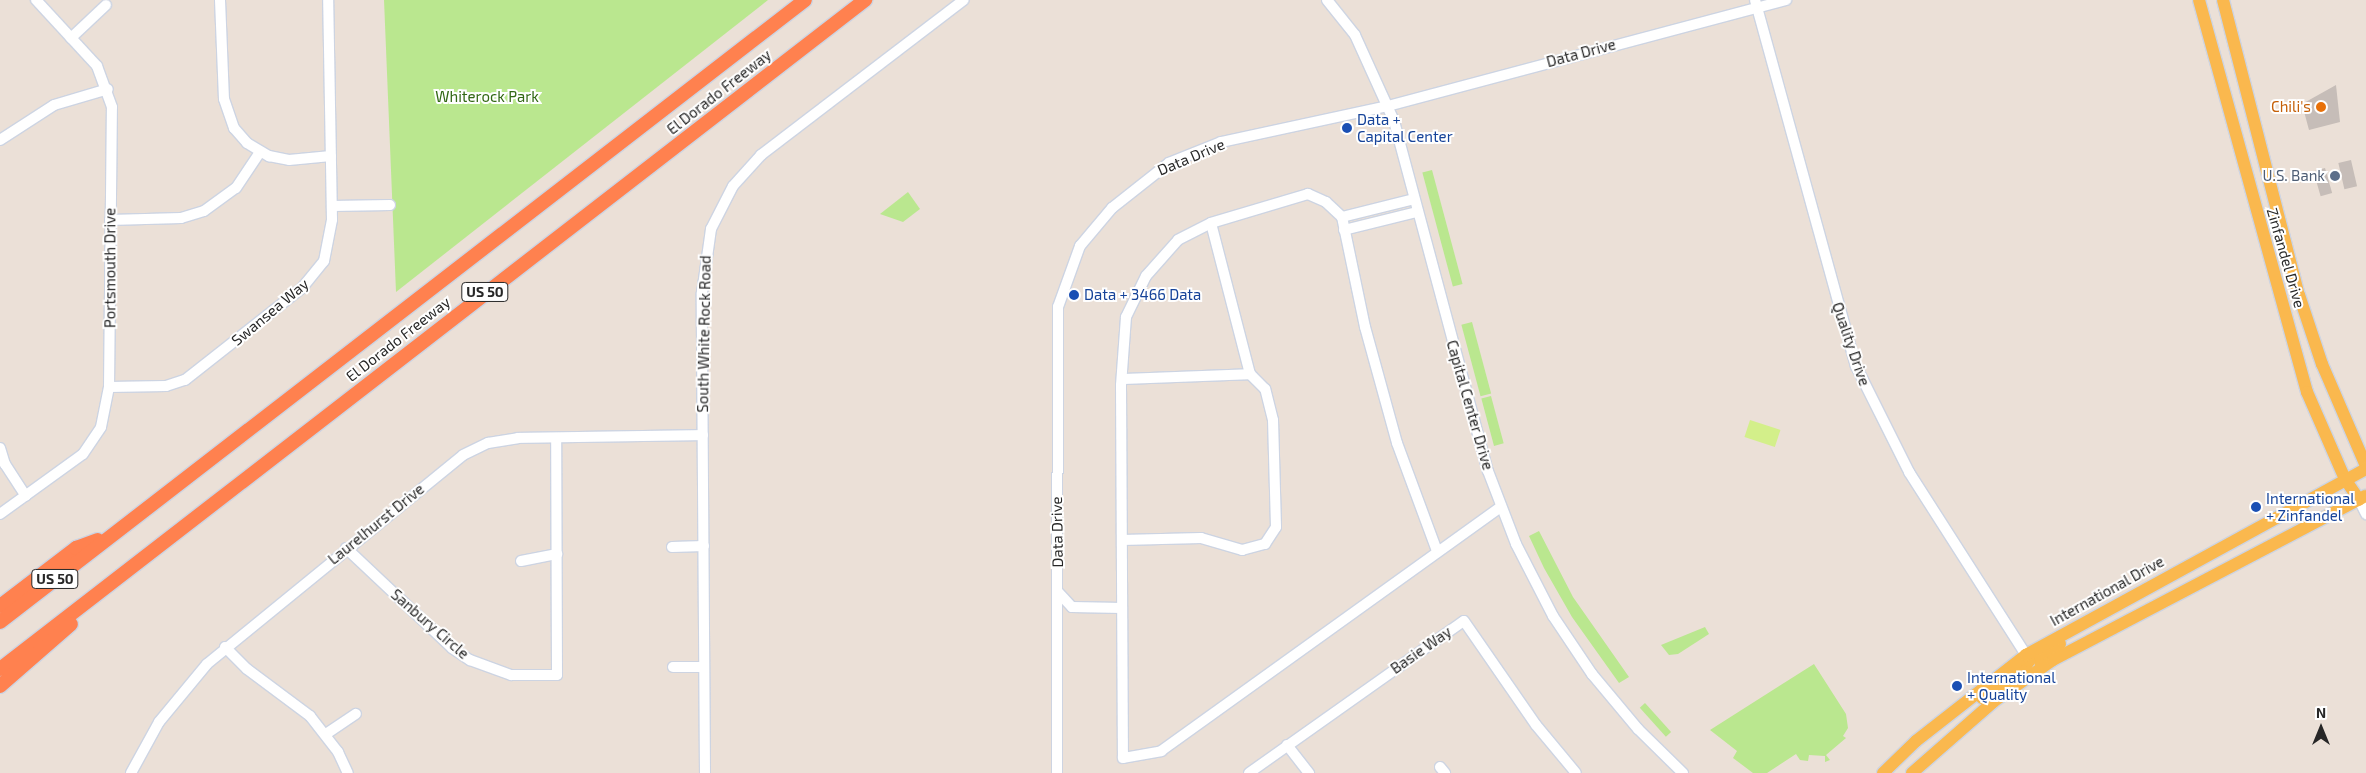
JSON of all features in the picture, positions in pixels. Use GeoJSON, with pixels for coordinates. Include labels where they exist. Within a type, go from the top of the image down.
{"type":"FeatureCollection","features":[{"type":"Feature","properties":{"kind":"highway","name":"El Dorado Freeway"},"geometry":{"type":"LineString","coordinates":[[0,622],[805,0]]}},
{"type":"Feature","properties":{"kind":"highway","name":"El Dorado Freeway"},"geometry":{"type":"LineString","coordinates":[[0,669],[865,0]]}},
{"type":"Feature","properties":{"kind":"highway"},"geometry":{"type":"LineString","coordinates":[[0,606],[76,548],[110,536]]}},
{"type":"Feature","properties":{"kind":"highway"},"geometry":{"type":"LineString","coordinates":[[0,686],[44,651],[107,587]]}},
{"type":"Feature","properties":{"kind":"main road","name":"Zinfandel Drive"},"geometry":{"type":"LineString","coordinates":[[2199,0],[2297,358],[2345,479],[2362,498]]}},
{"type":"Feature","properties":{"kind":"main road","name":"Zinfandel Drive"},"geometry":{"type":"LineString","coordinates":[[2223,0],[2300,295],[2322,364],[2366,468]]}},
{"type":"Feature","properties":{"kind":"main road","name":"International Drive"},"geometry":{"type":"LineString","coordinates":[[1883,773],[1916,741],[2026,654],[2123,600],[2310,503],[2345,479],[2366,468]]}},
{"type":"Feature","properties":{"kind":"main road"},"geometry":{"type":"LineString","coordinates":[[1912,773],[1930,755],[1993,702],[2042,667],[2362,498]]}},
{"type":"Feature","properties":{"kind":"main road"},"geometry":{"type":"LineString","coordinates":[[2042,667],[2039,661],[2042,655],[2123,600]]}},
{"type":"Feature","properties":{"kind":"main road"},"geometry":{"type":"LineString","coordinates":[[1930,755],[1951,723],[2026,666],[2029,661],[2026,654]]}},
{"type":"Feature","properties":{"kind":"street","name":"Portsmouth Drive"},"geometry":{"type":"LineString","coordinates":[[0,514],[75,462],[90,445],[104,418],[109,388],[112,106],[108,89],[97,66],[36,0]]}},
{"type":"Feature","properties":{"kind":"street"},"geometry":{"type":"LineString","coordinates":[[220,0],[224,99],[228,119],[247,143],[260,152],[289,160],[331,156]]}},
{"type":"Feature","properties":{"kind":"street","name":"Swansea Way"},"geometry":{"type":"LineString","coordinates":[[109,388],[166,386],[185,380],[302,288],[326,255],[332,206],[328,0]]}},
{"type":"Feature","properties":{"kind":"street","name":"South White Rock Road"},"geometry":{"type":"LineString","coordinates":[[705,773],[702,271],[711,229],[726,196],[761,155],[964,0]]}},
{"type":"Feature","properties":{"kind":"street","name":"Capital Center Drive"},"geometry":{"type":"LineString","coordinates":[[1327,0],[1355,35],[1388,106],[1501,507],[1531,575],[1572,646],[1615,703],[1683,773]]}},
{"type":"Feature","properties":{"kind":"street","name":"Data Drive"},"geometry":{"type":"LineString","coordinates":[[1057,773],[1057,324],[1060,296],[1080,246],[1128,192],[1169,163],[1220,142],[1388,106],[1756,4],[1786,0]]}},
{"type":"Feature","properties":{"kind":"street","name":"Quality Drive"},"geometry":{"type":"LineString","coordinates":[[1756,4],[1842,327],[1859,374],[1908,472],[2026,654]]}},
{"type":"Feature","properties":{"kind":"street"},"geometry":{"type":"LineString","coordinates":[[71,38],[106,5]]}},
{"type":"Feature","properties":{"kind":"street"},"geometry":{"type":"LineString","coordinates":[[0,140],[45,109],[108,89]]}},
{"type":"Feature","properties":{"kind":"street"},"geometry":{"type":"LineString","coordinates":[[110,220],[180,218],[199,213],[236,188],[260,152]]}},
{"type":"Feature","properties":{"kind":"street"},"geometry":{"type":"LineString","coordinates":[[1437,551],[1397,444],[1365,326],[1342,217],[1326,202],[1308,194],[1211,223],[1178,240],[1146,276],[1126,317],[1122,379],[1123,758],[1161,751],[1437,551],[1501,507]]}},
{"type":"Feature","properties":{"kind":"street"},"geometry":{"type":"LineString","coordinates":[[1342,217],[1414,199]]}},
{"type":"Feature","properties":{"kind":"street"},"geometry":{"type":"LineString","coordinates":[[332,206],[390,205]]}},
{"type":"Feature","properties":{"kind":"street"},"geometry":{"type":"LineString","coordinates":[[1344,230],[1417,212]]}},
{"type":"Feature","properties":{"kind":"street"},"geometry":{"type":"LineString","coordinates":[[1122,540],[1201,538],[1242,550],[1264,544],[1276,527],[1272,420],[1265,389],[1250,374],[1211,223]]}},
{"type":"Feature","properties":{"kind":"street"},"geometry":{"type":"LineString","coordinates":[[1122,379],[1250,374]]}},
{"type":"Feature","properties":{"kind":"street","name":"Laurelhurst Drive"},"geometry":{"type":"LineString","coordinates":[[131,773],[174,702],[225,647],[464,455],[488,443],[507,439],[703,435]]}},
{"type":"Feature","properties":{"kind":"street","name":"Sanbury Circle"},"geometry":{"type":"LineString","coordinates":[[346,548],[461,654],[490,669],[522,676],[557,675],[556,438]]}},
{"type":"Feature","properties":{"kind":"street"},"geometry":{"type":"LineString","coordinates":[[0,448],[9,471],[26,496]]}},
{"type":"Feature","properties":{"kind":"street","name":"Zinfandel Drive"},"geometry":{"type":"LineString","coordinates":[[2362,498],[2366,514]]}},
{"type":"Feature","properties":{"kind":"street"},"geometry":{"type":"LineString","coordinates":[[672,547],[704,546]]}},
{"type":"Feature","properties":{"kind":"street"},"geometry":{"type":"LineString","coordinates":[[521,561],[557,554]]}},
{"type":"Feature","properties":{"kind":"street"},"geometry":{"type":"LineString","coordinates":[[1057,591],[1072,607],[1122,608]]}},
{"type":"Feature","properties":{"kind":"street","name":"Basie Way"},"geometry":{"type":"LineString","coordinates":[[1249,773],[1464,621],[1536,725],[1576,773]]}},
{"type":"Feature","properties":{"kind":"street"},"geometry":{"type":"LineString","coordinates":[[225,647],[247,669],[295,702],[326,734],[348,773]]}},
{"type":"Feature","properties":{"kind":"street"},"geometry":{"type":"LineString","coordinates":[[673,667],[704,667]]}},
{"type":"Feature","properties":{"kind":"street"},"geometry":{"type":"LineString","coordinates":[[326,734],[356,714]]}},
{"type":"Feature","properties":{"kind":"street"},"geometry":{"type":"LineString","coordinates":[[1287,745],[1308,773]]}},
{"type":"Feature","properties":{"kind":"green space","name":"Whiterock Park"},"geometry":{"type":"Polygon","coordinates":[[[384,0],[768,0],[396,292],[384,0]]]}},
{"type":"Feature","properties":{"kind":"green space"},"geometry":{"type":"Polygon","coordinates":[[[1432,170],[1463,284],[1453,287],[1422,173],[1432,170]]]}},
{"type":"Feature","properties":{"kind":"green space"},"geometry":{"type":"Polygon","coordinates":[[[908,192],[920,209],[903,222],[880,214],[908,192]]]}},
{"type":"Feature","properties":{"kind":"green space"},"geometry":{"type":"Polygon","coordinates":[[[1472,322],[1491,393],[1481,396],[1461,325],[1472,322]]]}},
{"type":"Feature","properties":{"kind":"green space"},"geometry":{"type":"Polygon","coordinates":[[[1491,396],[1504,443],[1494,446],[1481,399],[1491,396]]]}},
{"type":"Feature","properties":{"kind":"green space"},"geometry":{"type":"Polygon","coordinates":[[[1750,420],[1780,430],[1775,447],[1744,437],[1750,420]]]}},
{"type":"Feature","properties":{"kind":"green space"},"geometry":{"type":"Polygon","coordinates":[[[1539,531],[1573,597],[1629,677],[1619,683],[1572,617],[1544,568],[1529,536],[1539,531]]]}},
{"type":"Feature","properties":{"kind":"green space"},"geometry":{"type":"Polygon","coordinates":[[[1705,627],[1709,634],[1678,654],[1669,655],[1661,645],[1705,627]]]}},
{"type":"Feature","properties":{"kind":"green space"},"geometry":{"type":"Polygon","coordinates":[[[1814,664],[1846,714],[1848,728],[1843,736],[1846,738],[1826,755],[1830,760],[1825,762],[1825,756],[1809,755],[1808,761],[1800,760],[1796,754],[1767,773],[1753,773],[1733,758],[1737,751],[1710,730],[1814,664]]]}},
{"type":"Feature","properties":{"kind":"green space"},"geometry":{"type":"Polygon","coordinates":[[[1645,703],[1671,732],[1666,737],[1640,708],[1645,703]]]}},
{"type":"Feature","properties":{"kind":"building","name":"Chili's"},"geometry":{"type":"Polygon","coordinates":[[[2336,85],[2340,122],[2309,130],[2302,104],[2336,85]]]}},
{"type":"Feature","properties":{"kind":"building"},"geometry":{"type":"Polygon","coordinates":[[[2351,160],[2357,186],[2344,189],[2338,163],[2351,160]]]}},
{"type":"Feature","properties":{"kind":"building"},"geometry":{"type":"Polygon","coordinates":[[[2325,168],[2332,193],[2321,196],[2313,171],[2325,168]]]}},
{"type":"Feature","properties":{"kind":"place","name":"Chili's"},"geometry":{"type":"Point","coordinates":[2321,107]}},
{"type":"Feature","properties":{"kind":"place","name":"Data + Capital Center"},"geometry":{"type":"Point","coordinates":[1347,128]}},
{"type":"Feature","properties":{"kind":"place","name":"U.S. Bank"},"geometry":{"type":"Point","coordinates":[2335,176]}},
{"type":"Feature","properties":{"kind":"place","name":"Data + 3466 Data"},"geometry":{"type":"Point","coordinates":[1074,295]}},
{"type":"Feature","properties":{"kind":"place","name":"International + Zinfandel"},"geometry":{"type":"Point","coordinates":[2256,507]}},
{"type":"Feature","properties":{"kind":"place","name":"International + Quality"},"geometry":{"type":"Point","coordinates":[1957,686]}}]}
